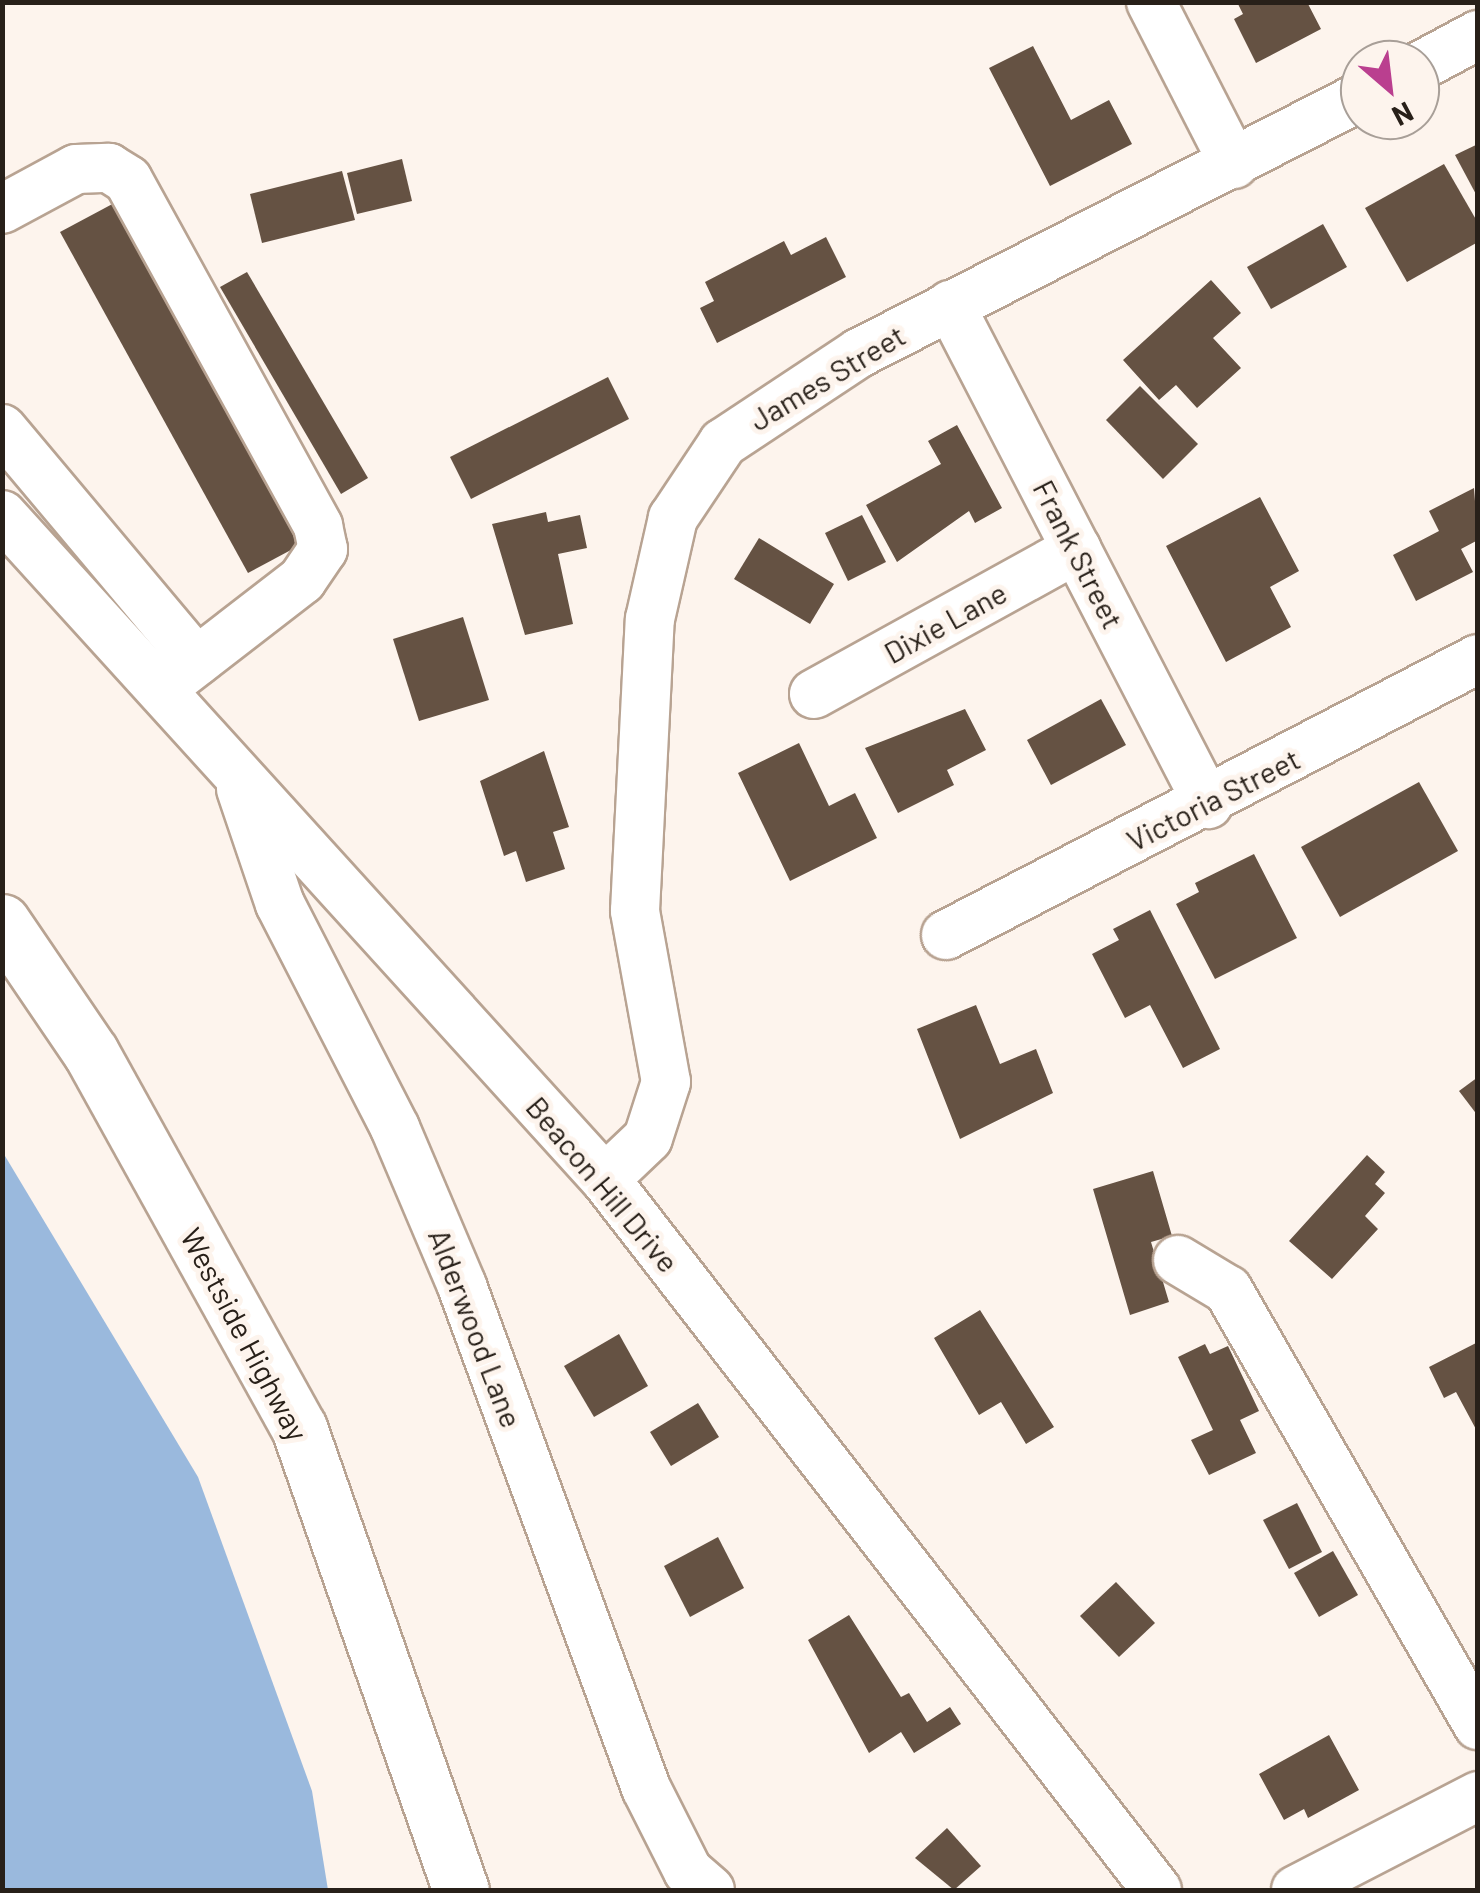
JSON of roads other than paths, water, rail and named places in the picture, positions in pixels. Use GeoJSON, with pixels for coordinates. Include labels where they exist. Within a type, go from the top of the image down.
{"type":"FeatureCollection","features":[{"type":"Feature","properties":{"kind":"main road","name":"Westside Highway"},"geometry":{"type":"LineString","coordinates":[[2,922],[91,1052],[299,1428],[461,1890]]}},
{"type":"Feature","properties":{"kind":"street"},"geometry":{"type":"LineString","coordinates":[[1151,2],[1234,164]]}},
{"type":"Feature","properties":{"kind":"street"},"geometry":{"type":"LineString","coordinates":[[1440,55],[1478,35]]}},
{"type":"Feature","properties":{"kind":"street","name":"James Street"},"geometry":{"type":"LineString","coordinates":[[605,1179],[648,1138],[666,1082],[635,911],[636,819],[650,619],[673,518],[723,443],[791,392],[950,305],[1340,108]]}},
{"type":"Feature","properties":{"kind":"street"},"geometry":{"type":"LineString","coordinates":[[2,210],[76,170],[109,168],[128,180],[318,526],[324,548],[302,580],[179,675],[2,429]]}},
{"type":"Feature","properties":{"kind":"street","name":"Frank Street"},"geometry":{"type":"LineString","coordinates":[[950,305],[1208,804]]}},
{"type":"Feature","properties":{"kind":"street","name":"Beacon Hill Drive"},"geometry":{"type":"LineString","coordinates":[[2,515],[179,675],[233,766],[605,1179],[1158,1890]]}},
{"type":"Feature","properties":{"kind":"street","name":"Dixie Lane"},"geometry":{"type":"LineString","coordinates":[[814,694],[1077,550]]}},
{"type":"Feature","properties":{"kind":"street","name":"Victoria Street"},"geometry":{"type":"LineString","coordinates":[[946,934],[1208,804],[1478,658]]}},
{"type":"Feature","properties":{"kind":"street","name":"Alderwood Lane"},"geometry":{"type":"LineString","coordinates":[[233,766],[280,904],[395,1128],[462,1286],[646,1788],[688,1871],[710,1890]]}},
{"type":"Feature","properties":{"kind":"street"},"geometry":{"type":"LineString","coordinates":[[1178,1260],[1228,1290],[1478,1725]]}},
{"type":"Feature","properties":{"kind":"street"},"geometry":{"type":"LineString","coordinates":[[1296,1890],[1478,1796]]}},
{"type":"Feature","properties":{"kind":"water"},"geometry":{"type":"Polygon","coordinates":[[[2,1151],[198,1477],[312,1791],[328,1890],[3,1890],[2,1151]]]}}]}
